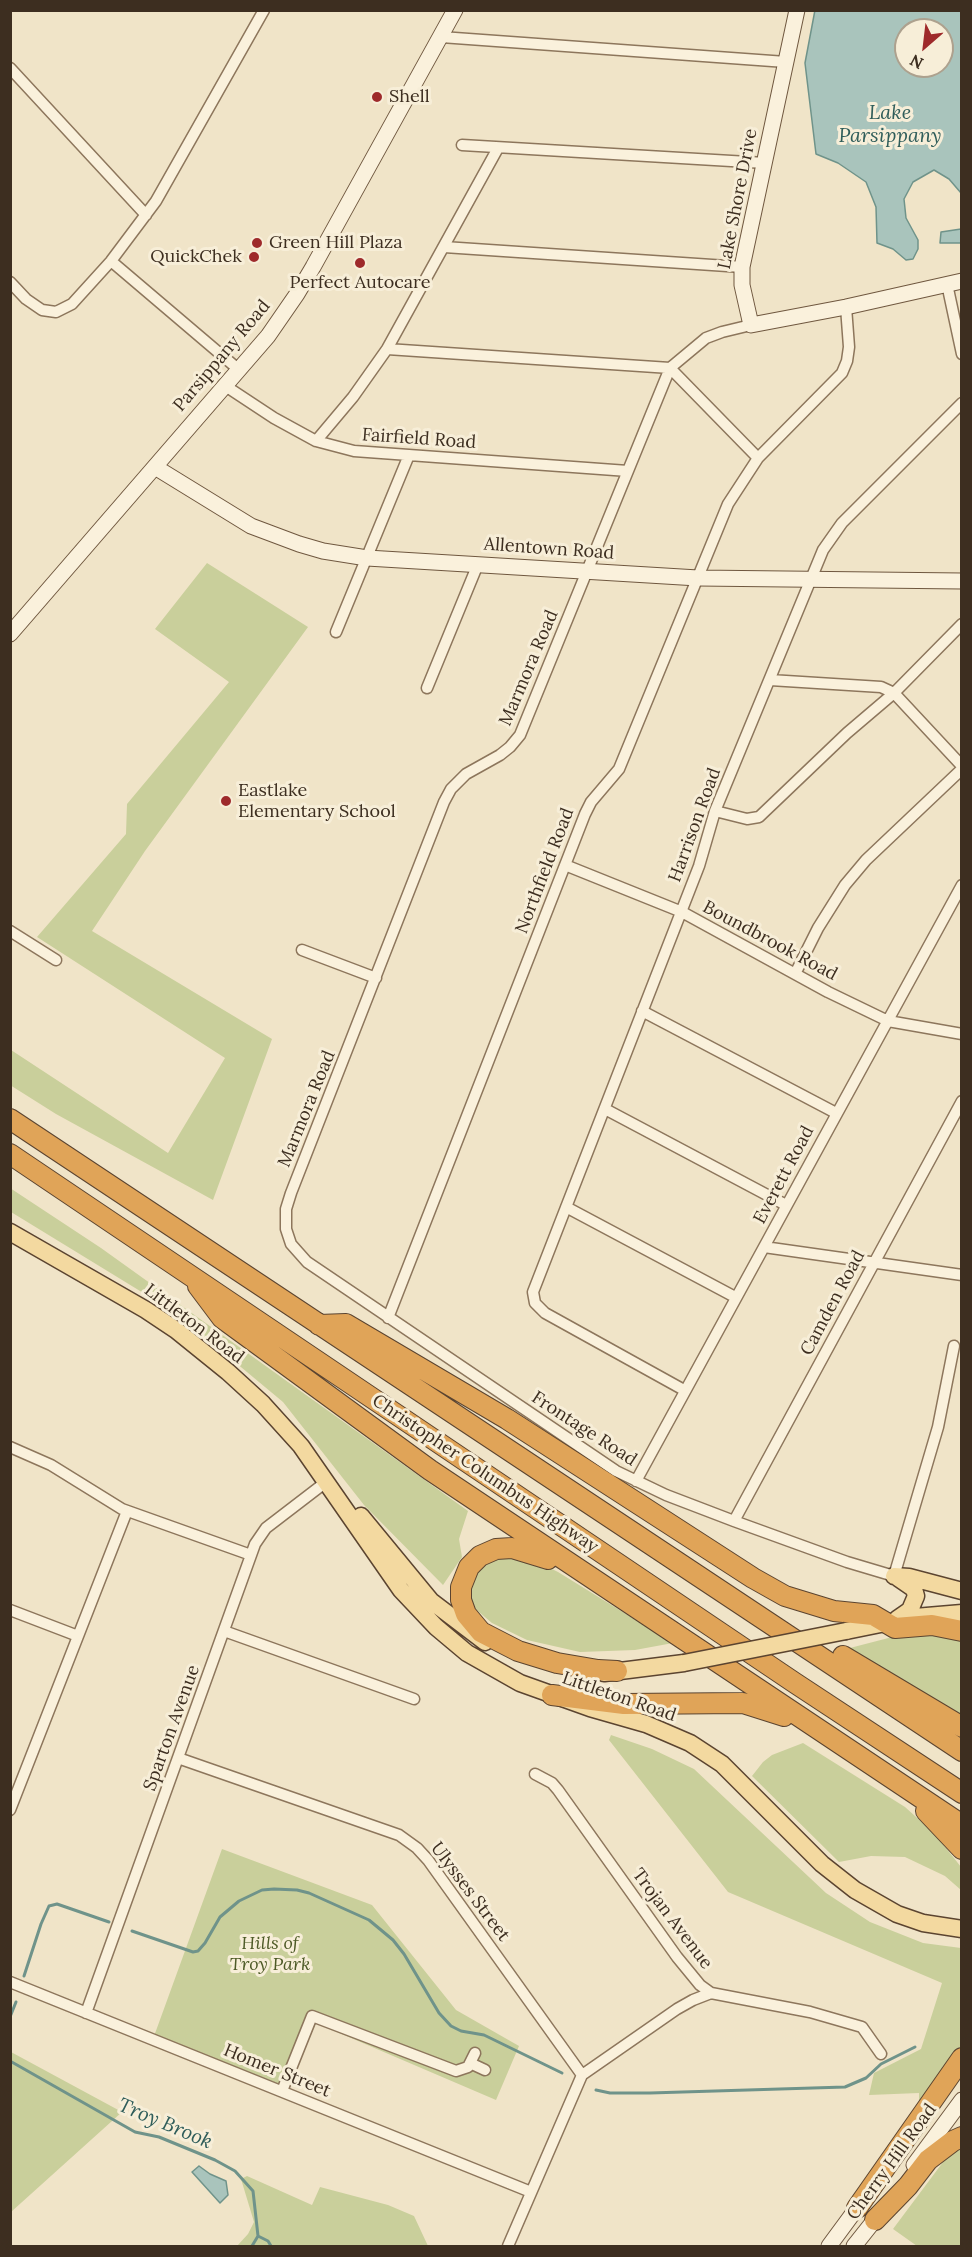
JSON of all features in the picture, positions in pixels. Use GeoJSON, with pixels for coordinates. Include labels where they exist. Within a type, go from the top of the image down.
{"type":"FeatureCollection","features":[{"type":"Feature","properties":{"kind":"highway","name":"Christopher Columbus Highway"},"geometry":{"type":"LineString","coordinates":[[10,1119],[962,1751]]}},
{"type":"Feature","properties":{"kind":"highway","name":"Christopher Columbus Highway"},"geometry":{"type":"LineString","coordinates":[[10,1154],[962,1793]]}},
{"type":"Feature","properties":{"kind":"highway"},"geometry":{"type":"LineString","coordinates":[[189,1274],[222,1318],[430,1470],[962,1825]]}},
{"type":"Feature","properties":{"kind":"highway"},"geometry":{"type":"LineString","coordinates":[[319,1325],[345,1323],[507,1419],[768,1587],[820,1608],[873,1615],[891,1622],[895,1628],[932,1625],[962,1631]]}},
{"type":"Feature","properties":{"kind":"highway"},"geometry":{"type":"LineString","coordinates":[[617,1671],[537,1658],[481,1632],[466,1614],[461,1600],[463,1581],[470,1567],[480,1556],[496,1549],[512,1548],[534,1553],[683,1640]]}},
{"type":"Feature","properties":{"kind":"highway"},"geometry":{"type":"LineString","coordinates":[[667,1554],[788,1620],[860,1667],[962,1727]]}},
{"type":"Feature","properties":{"kind":"highway"},"geometry":{"type":"LineString","coordinates":[[552,1695],[624,1704],[743,1703],[816,1729]]}},
{"type":"Feature","properties":{"kind":"highway"},"geometry":{"type":"LineString","coordinates":[[898,1784],[962,1849]]}},
{"type":"Feature","properties":{"kind":"highway"},"geometry":{"type":"LineString","coordinates":[[857,2208],[962,2058]]}},
{"type":"Feature","properties":{"kind":"highway"},"geometry":{"type":"LineString","coordinates":[[875,2220],[908,2186],[928,2160],[962,2137]]}},
{"type":"Feature","properties":{"kind":"main road","name":"Littleton Road"},"geometry":{"type":"LineString","coordinates":[[10,1232],[120,1294],[190,1341],[228,1372],[285,1426],[401,1590],[435,1627],[460,1647],[520,1683],[646,1724],[690,1743],[723,1764],[822,1864],[855,1890],[897,1914],[923,1923],[962,1929]]}},
{"type":"Feature","properties":{"kind":"main road","name":"Littleton Road"},"geometry":{"type":"LineString","coordinates":[[326,1482],[361,1515],[431,1600],[472,1634],[515,1657],[548,1668],[597,1673],[684,1663],[891,1622],[962,1613]]}},
{"type":"Feature","properties":{"kind":"main road"},"geometry":{"type":"LineString","coordinates":[[891,1622],[910,1610],[916,1596],[914,1589],[894,1576]]}},
{"type":"Feature","properties":{"kind":"main road"},"geometry":{"type":"LineString","coordinates":[[894,1576],[909,1577],[962,1591]]}},
{"type":"Feature","properties":{"kind":"street"},"geometry":{"type":"LineString","coordinates":[[10,282],[38,308],[50,312],[59,311],[72,303],[111,261],[146,215],[264,10]]}},
{"type":"Feature","properties":{"kind":"street","name":"Parsippany Road"},"geometry":{"type":"LineString","coordinates":[[10,634],[268,336],[297,294],[455,10]]}},
{"type":"Feature","properties":{"kind":"street","name":"Lake Shore Drive"},"geometry":{"type":"LineString","coordinates":[[751,325],[742,285],[742,267],[797,10]]}},
{"type":"Feature","properties":{"kind":"street"},"geometry":{"type":"LineString","coordinates":[[441,37],[786,62]]}},
{"type":"Feature","properties":{"kind":"street"},"geometry":{"type":"LineString","coordinates":[[10,68],[146,215]]}},
{"type":"Feature","properties":{"kind":"street"},"geometry":{"type":"LineString","coordinates":[[462,145],[765,163]]}},
{"type":"Feature","properties":{"kind":"street"},"geometry":{"type":"LineString","coordinates":[[316,441],[353,397],[387,349],[498,148]]}},
{"type":"Feature","properties":{"kind":"street"},"geometry":{"type":"LineString","coordinates":[[444,247],[742,267]]}},
{"type":"Feature","properties":{"kind":"street"},"geometry":{"type":"LineString","coordinates":[[111,261],[238,369]]}},
{"type":"Feature","properties":{"kind":"street"},"geometry":{"type":"LineString","coordinates":[[751,325],[954,283],[962,354]]}},
{"type":"Feature","properties":{"kind":"street","name":"Northfield Road"},"geometry":{"type":"LineString","coordinates":[[388,1318],[585,814],[591,802],[619,769],[728,504],[758,458],[842,373],[849,347],[846,307]]}},
{"type":"Feature","properties":{"kind":"street","name":"Marmora Road"},"geometry":{"type":"LineString","coordinates":[[291,1244],[286,1229],[286,1209],[444,802],[451,789],[466,774],[500,755],[520,735],[670,368],[706,338],[751,325]]}},
{"type":"Feature","properties":{"kind":"street"},"geometry":{"type":"LineString","coordinates":[[387,349],[670,368],[758,458]]}},
{"type":"Feature","properties":{"kind":"street","name":"Fairfield Road"},"geometry":{"type":"LineString","coordinates":[[224,385],[274,418],[316,441],[354,451],[628,471]]}},
{"type":"Feature","properties":{"kind":"street","name":"Harrison Road"},"geometry":{"type":"LineString","coordinates":[[684,1390],[545,1313],[536,1303],[533,1292],[682,912],[699,866],[715,811],[823,550],[842,523],[962,403]]}},
{"type":"Feature","properties":{"kind":"street"},"geometry":{"type":"LineString","coordinates":[[336,632],[409,455]]}},
{"type":"Feature","properties":{"kind":"street","name":"Allentown Road"},"geometry":{"type":"LineString","coordinates":[[155,467],[251,526],[323,551],[367,558],[698,578],[962,581]]}},
{"type":"Feature","properties":{"kind":"street"},"geometry":{"type":"LineString","coordinates":[[427,688],[478,564]]}},
{"type":"Feature","properties":{"kind":"street"},"geometry":{"type":"LineString","coordinates":[[715,811],[747,819],[759,816],[847,733],[894,693],[962,624]]}},
{"type":"Feature","properties":{"kind":"street"},"geometry":{"type":"LineString","coordinates":[[770,680],[881,687],[894,693],[962,767],[866,860],[845,885],[818,928],[795,974]]}},
{"type":"Feature","properties":{"kind":"street","name":"Boundbrook Road"},"geometry":{"type":"LineString","coordinates":[[565,866],[682,912],[795,974],[888,1021],[962,1034]]}},
{"type":"Feature","properties":{"kind":"street","name":"Everett Road"},"geometry":{"type":"LineString","coordinates":[[636,1481],[962,885]]}},
{"type":"Feature","properties":{"kind":"street"},"geometry":{"type":"LineString","coordinates":[[10,930],[56,960]]}},
{"type":"Feature","properties":{"kind":"street"},"geometry":{"type":"LineString","coordinates":[[302,950],[376,978]]}},
{"type":"Feature","properties":{"kind":"street"},"geometry":{"type":"LineString","coordinates":[[642,1011],[836,1113]]}},
{"type":"Feature","properties":{"kind":"street","name":"Camden Road"},"geometry":{"type":"LineString","coordinates":[[734,1521],[962,1101]]}},
{"type":"Feature","properties":{"kind":"street"},"geometry":{"type":"LineString","coordinates":[[605,1109],[786,1205]]}},
{"type":"Feature","properties":{"kind":"street"},"geometry":{"type":"LineString","coordinates":[[566,1207],[735,1297]]}},
{"type":"Feature","properties":{"kind":"street","name":"Frontage Road"},"geometry":{"type":"LineString","coordinates":[[291,1244],[307,1262],[594,1458],[636,1481],[734,1521],[847,1562],[894,1576]]}},
{"type":"Feature","properties":{"kind":"street"},"geometry":{"type":"LineString","coordinates":[[764,1247],[962,1275]]}},
{"type":"Feature","properties":{"kind":"street"},"geometry":{"type":"LineString","coordinates":[[894,1576],[938,1427],[954,1346]]}},
{"type":"Feature","properties":{"kind":"street"},"geometry":{"type":"LineString","coordinates":[[10,1447],[51,1465],[127,1511],[251,1555]]}},
{"type":"Feature","properties":{"kind":"street","name":"Sparton Avenue"},"geometry":{"type":"LineString","coordinates":[[86,2013],[255,1544],[266,1528],[326,1482]]}},
{"type":"Feature","properties":{"kind":"street"},"geometry":{"type":"LineString","coordinates":[[10,1810],[127,1511]]}},
{"type":"Feature","properties":{"kind":"street"},"geometry":{"type":"LineString","coordinates":[[10,1610],[78,1636]]}},
{"type":"Feature","properties":{"kind":"street"},"geometry":{"type":"LineString","coordinates":[[224,1631],[414,1699]]}},
{"type":"Feature","properties":{"kind":"street","name":"Ulysses Street"},"geometry":{"type":"LineString","coordinates":[[178,1758],[388,1831],[411,1843],[428,1860],[582,2075]]}},
{"type":"Feature","properties":{"kind":"street","name":"Trojan Avenue"},"geometry":{"type":"LineString","coordinates":[[536,1774],[552,1783],[558,1790],[677,1957],[700,1985],[711,1993],[844,2020],[862,2027],[881,2054]]}},
{"type":"Feature","properties":{"kind":"street","name":"Homer Street"},"geometry":{"type":"LineString","coordinates":[[10,1982],[531,2192]]}},
{"type":"Feature","properties":{"kind":"street"},"geometry":{"type":"LineString","coordinates":[[508,2247],[582,2075],[677,2009],[711,1993]]}},
{"type":"Feature","properties":{"kind":"street"},"geometry":{"type":"LineString","coordinates":[[282,2091],[312,2016],[456,2071],[463,2070],[473,2058],[485,2070]]}},
{"type":"Feature","properties":{"kind":"street","name":"Cherry Hill Road"},"geometry":{"type":"LineString","coordinates":[[854,2247],[962,2100]]}},
{"type":"Feature","properties":{"kind":"street","name":"Cherry Hill Road"},"geometry":{"type":"LineString","coordinates":[[829,2247],[857,2208]]}},
{"type":"Feature","properties":{"kind":"green space"},"geometry":{"type":"Polygon","coordinates":[[[207,563],[308,627],[145,851],[92,931],[272,1039],[213,1200],[56,1114],[10,1085],[11,1050],[168,1153],[225,1058],[37,937],[126,834],[127,804],[229,682],[155,629],[207,563]]]}},
{"type":"Feature","properties":{"kind":"green space"},"geometry":{"type":"Polygon","coordinates":[[[10,1188],[101,1248],[468,1511],[459,1539],[462,1557],[443,1585],[364,1505],[283,1402],[176,1313],[11,1212],[10,1188]]]}},
{"type":"Feature","properties":{"kind":"green space"},"geometry":{"type":"Polygon","coordinates":[[[491,1555],[528,1557],[558,1572],[673,1643],[635,1650],[580,1652],[527,1640],[492,1623],[467,1602],[467,1583],[491,1555]]]}},
{"type":"Feature","properties":{"kind":"green space"},"geometry":{"type":"Polygon","coordinates":[[[935,1634],[961,1640],[961,1718],[846,1649],[900,1635],[935,1634]]]}},
{"type":"Feature","properties":{"kind":"green space"},"geometry":{"type":"Polygon","coordinates":[[[611,1735],[652,1749],[694,1769],[826,1893],[870,1922],[923,1943],[961,1948],[961,2066],[919,2105],[919,2093],[869,2095],[874,2073],[921,2049],[942,1983],[728,1892],[609,1740],[611,1735]]]}},
{"type":"Feature","properties":{"kind":"green space"},"geometry":{"type":"Polygon","coordinates":[[[803,1743],[905,1807],[935,1834],[961,1867],[961,1890],[945,1876],[905,1857],[871,1856],[839,1862],[752,1776],[772,1755],[803,1743]]]}},
{"type":"Feature","properties":{"kind":"green space","name":"Hills of Troy Park"},"geometry":{"type":"Polygon","coordinates":[[[222,1849],[372,1905],[456,2010],[519,2046],[496,2100],[316,2023],[286,2093],[153,2039],[222,1849]]]}},
{"type":"Feature","properties":{"kind":"green space"},"geometry":{"type":"Polygon","coordinates":[[[11,2052],[122,2112],[10,2212],[11,2052]]]}},
{"type":"Feature","properties":{"kind":"green space"},"geometry":{"type":"Polygon","coordinates":[[[961,2138],[961,2246],[917,2246],[893,2229],[961,2138]]]}},
{"type":"Feature","properties":{"kind":"green space"},"geometry":{"type":"Polygon","coordinates":[[[247,2176],[312,2205],[320,2187],[388,2205],[414,2216],[428,2246],[237,2246],[248,2234],[254,2222],[241,2179],[247,2176]]]}},
{"type":"Feature","properties":{"kind":"water","name":"Lake Parsippany"},"geometry":{"type":"Polygon","coordinates":[[[815,10],[961,11],[961,193],[949,179],[934,170],[913,182],[904,199],[906,218],[918,240],[918,249],[913,259],[906,260],[893,249],[877,243],[876,207],[866,182],[838,163],[816,154],[805,63],[815,10]]]}},
{"type":"Feature","properties":{"kind":"water"},"geometry":{"type":"Polygon","coordinates":[[[961,229],[961,243],[940,243],[941,232],[961,229]]]}},
{"type":"Feature","properties":{"kind":"water"},"geometry":{"type":"Polygon","coordinates":[[[199,2166],[226,2181],[228,2195],[220,2203],[192,2172],[199,2166]]]}},
{"type":"Feature","properties":{"kind":"waterway"},"geometry":{"type":"LineString","coordinates":[[132,1931],[193,1952],[198,1951],[220,1917],[239,1901],[262,1890],[297,1890],[309,1893],[369,1920],[393,1940],[404,1954],[439,2013],[451,2026],[461,2031],[484,2035],[562,2073]]}},
{"type":"Feature","properties":{"kind":"waterway"},"geometry":{"type":"LineString","coordinates":[[24,1976],[49,1906],[57,1904],[109,1922]]}},
{"type":"Feature","properties":{"kind":"waterway"},"geometry":{"type":"LineString","coordinates":[[10,2017],[16,2002]]}},
{"type":"Feature","properties":{"kind":"waterway"},"geometry":{"type":"LineString","coordinates":[[596,2090],[610,2093],[650,2093],[845,2087],[866,2078],[881,2064],[915,2047]]}},
{"type":"Feature","properties":{"kind":"waterway","name":"Troy Brook"},"geometry":{"type":"LineString","coordinates":[[10,2061],[135,2132],[159,2137],[215,2160],[235,2171],[253,2191],[258,2236],[252,2246]]}},
{"type":"Feature","properties":{"kind":"waterway"},"geometry":{"type":"LineString","coordinates":[[258,2236],[268,2241],[271,2246]]}},
{"type":"Feature","properties":{"kind":"place","name":"Shell"},"geometry":{"type":"Point","coordinates":[377,97]}},
{"type":"Feature","properties":{"kind":"place","name":"Green Hill Plaza"},"geometry":{"type":"Point","coordinates":[257,243]}},
{"type":"Feature","properties":{"kind":"place","name":"QuickChek"},"geometry":{"type":"Point","coordinates":[254,257]}},
{"type":"Feature","properties":{"kind":"place","name":"Perfect Autocare"},"geometry":{"type":"Point","coordinates":[360,263]}},
{"type":"Feature","properties":{"kind":"place","name":"Eastlake Elementary School"},"geometry":{"type":"Point","coordinates":[226,801]}}]}
